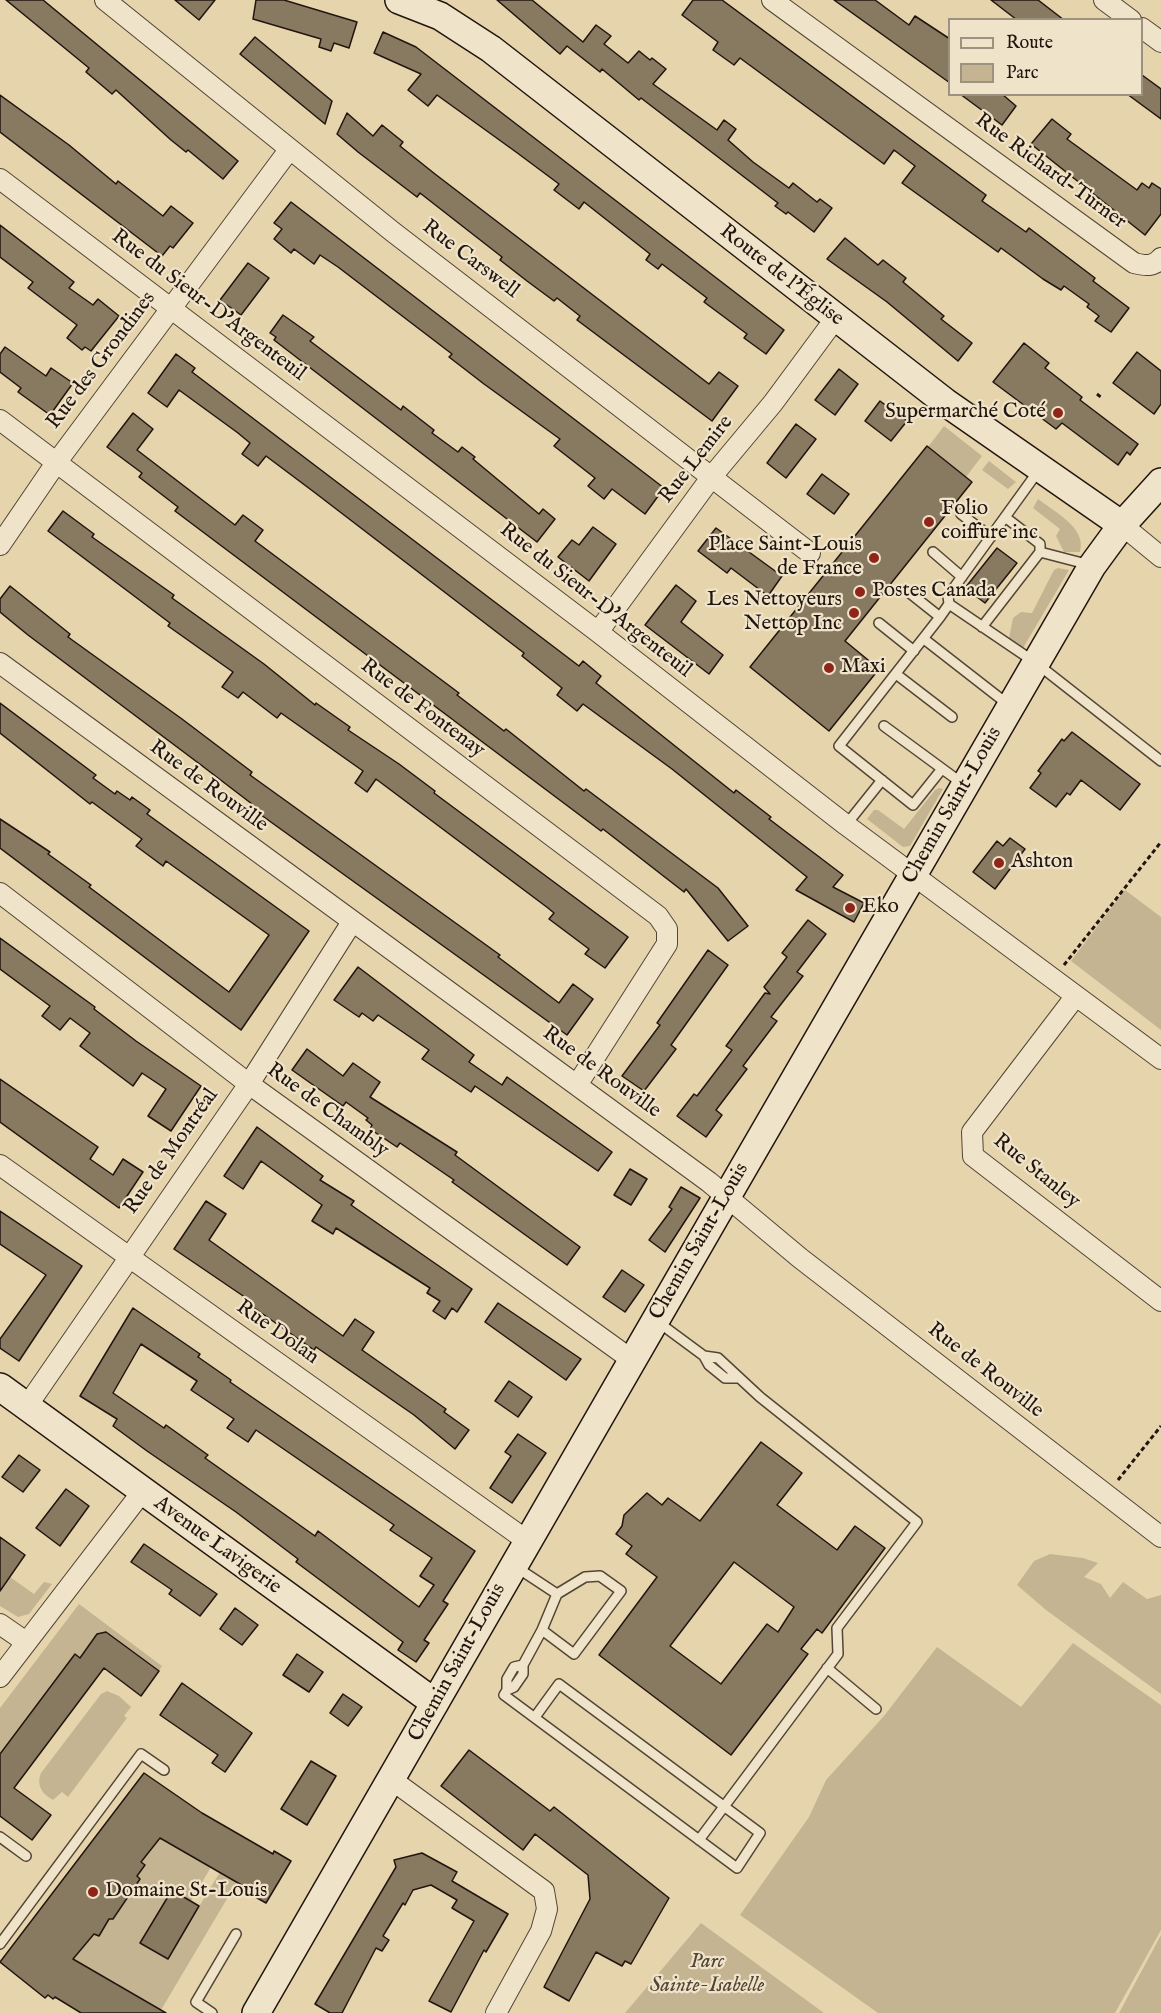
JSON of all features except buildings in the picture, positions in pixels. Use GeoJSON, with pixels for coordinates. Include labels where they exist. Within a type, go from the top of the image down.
{"type":"FeatureCollection","features":[{"type":"Feature","properties":{"kind":"street","name":"Route de l'Église"},"geometry":{"type":"LineString","coordinates":[[399,0],[441,16],[491,50],[835,319],[1039,470],[1122,525],[1161,557]]}},
{"type":"Feature","properties":{"kind":"street","name":"Rue Richard-Turner"},"geometry":{"type":"LineString","coordinates":[[772,0],[1134,263],[1144,266],[1159,260]]}},
{"type":"Feature","properties":{"kind":"street"},"geometry":{"type":"LineString","coordinates":[[1104,0],[1128,18]]}},
{"type":"Feature","properties":{"kind":"street","name":"Rue Carswell"},"geometry":{"type":"LineString","coordinates":[[109,1],[289,150],[810,553]]}},
{"type":"Feature","properties":{"kind":"street"},"geometry":{"type":"LineString","coordinates":[[1143,29],[1161,42]]}},
{"type":"Feature","properties":{"kind":"street","name":"Rue des Grondines"},"geometry":{"type":"LineString","coordinates":[[0,545],[56,463],[289,150]]}},
{"type":"Feature","properties":{"kind":"street","name":"Rue du Sieur-D'Argenteuil"},"geometry":{"type":"LineString","coordinates":[[0,179],[598,632],[846,825],[1161,1059]]}},
{"type":"Feature","properties":{"kind":"street","name":"Rue Lemire"},"geometry":{"type":"LineString","coordinates":[[598,632],[712,476],[773,403],[835,319]]}},
{"type":"Feature","properties":{"kind":"street","name":"Rue de Fontenay"},"geometry":{"type":"LineString","coordinates":[[0,420],[658,916],[667,929],[667,944],[577,1085]]}},
{"type":"Feature","properties":{"kind":"street","name":"Chemin Saint-Louis"},"geometry":{"type":"LineString","coordinates":[[256,2013],[392,1780],[526,1540],[1092,566],[1122,525],[1161,482]]}},
{"type":"Feature","properties":{"kind":"street","name":"Rue de Rouville"},"geometry":{"type":"LineString","coordinates":[[0,663],[727,1195],[743,1212],[800,1258],[1161,1537]]}},
{"type":"Feature","properties":{"kind":"street","name":"Rue de Chambly"},"geometry":{"type":"LineString","coordinates":[[0,893],[249,1084],[632,1360]]}},
{"type":"Feature","properties":{"kind":"street","name":"Rue de Montréal"},"geometry":{"type":"LineString","coordinates":[[27,1406],[249,1084],[352,922]]}},
{"type":"Feature","properties":{"kind":"street","name":"Rue Stanley"},"geometry":{"type":"LineString","coordinates":[[1075,997],[972,1132],[973,1155],[1161,1301]]}},
{"type":"Feature","properties":{"kind":"street","name":"Rue Dolan"},"geometry":{"type":"LineString","coordinates":[[0,1165],[526,1540]]}},
{"type":"Feature","properties":{"kind":"street","name":"Avenue Lavigerie"},"geometry":{"type":"LineString","coordinates":[[0,1387],[435,1703]]}},
{"type":"Feature","properties":{"kind":"street"},"geometry":{"type":"LineString","coordinates":[[0,1677],[142,1492]]}},
{"type":"Feature","properties":{"kind":"street"},"geometry":{"type":"LineString","coordinates":[[0,1624],[26,1642]]}},
{"type":"Feature","properties":{"kind":"street"},"geometry":{"type":"LineString","coordinates":[[392,1780],[544,1891],[547,1909],[541,1931],[496,2013]]}},
{"type":"Feature","properties":{"kind":"lane"},"geometry":{"type":"LineString","coordinates":[[941,770],[913,805],[839,747],[940,617],[949,604],[948,596],[1039,470]]}},
{"type":"Feature","properties":{"kind":"lane"},"geometry":{"type":"LineString","coordinates":[[961,514],[991,537]]}},
{"type":"Feature","properties":{"kind":"lane"},"geometry":{"type":"LineString","coordinates":[[982,627],[1040,552],[1040,544],[1005,517]]}},
{"type":"Feature","properties":{"kind":"lane"},"geometry":{"type":"LineString","coordinates":[[933,552],[962,577]]}},
{"type":"Feature","properties":{"kind":"lane"},"geometry":{"type":"LineString","coordinates":[[1040,552],[1092,566]]}},
{"type":"Feature","properties":{"kind":"lane"},"geometry":{"type":"LineString","coordinates":[[906,590],[940,617]]}},
{"type":"Feature","properties":{"kind":"lane"},"geometry":{"type":"LineString","coordinates":[[949,604],[1036,663],[1161,761]]}},
{"type":"Feature","properties":{"kind":"lane"},"geometry":{"type":"LineString","coordinates":[[879,623],[914,651]]}},
{"type":"Feature","properties":{"kind":"lane"},"geometry":{"type":"LineString","coordinates":[[924,639],[1011,706]]}},
{"type":"Feature","properties":{"kind":"lane"},"geometry":{"type":"LineString","coordinates":[[896,674],[952,717]]}},
{"type":"Feature","properties":{"kind":"lane"},"geometry":{"type":"LineString","coordinates":[[884,726],[941,770],[965,785]]}},
{"type":"Feature","properties":{"kind":"lane"},"geometry":{"type":"LineString","coordinates":[[846,825],[882,780]]}},
{"type":"Feature","properties":{"kind":"lane"},"geometry":{"type":"LineString","coordinates":[[655,1320],[704,1356],[717,1357],[733,1369],[738,1378],[917,1522],[837,1628],[838,1654],[699,1840]]}},
{"type":"Feature","properties":{"kind":"lane"},"geometry":{"type":"LineString","coordinates":[[513,1564],[557,1594]]}},
{"type":"Feature","properties":{"kind":"lane"},"geometry":{"type":"LineString","coordinates":[[535,1717],[559,1684],[760,1833],[737,1868],[504,1695],[507,1690],[507,1679],[514,1667],[523,1665],[542,1630],[557,1594],[585,1577],[600,1576],[621,1592],[574,1654],[542,1630]]}},
{"type":"Feature","properties":{"kind":"lane"},"geometry":{"type":"LineString","coordinates":[[827,1668],[876,1709]]}},
{"type":"Feature","properties":{"kind":"lane"},"geometry":{"type":"LineString","coordinates":[[0,1944],[141,1754],[164,1770]]}},
{"type":"Feature","properties":{"kind":"lane"},"geometry":{"type":"LineString","coordinates":[[0,1837],[26,1856]]}},
{"type":"Feature","properties":{"kind":"lane"},"geometry":{"type":"LineString","coordinates":[[213,2013],[196,2002],[236,1934]]}},
{"type":"Feature","properties":{"kind":"path"},"geometry":{"type":"LineString","coordinates":[[1097,394],[1102,398]]}},
{"type":"Feature","properties":{"kind":"path"},"geometry":{"type":"LineString","coordinates":[[1053,978],[1161,842]]}},
{"type":"Feature","properties":{"kind":"path"},"geometry":{"type":"LineString","coordinates":[[1106,1496],[1161,1426]]}},
{"type":"Feature","properties":{"kind":"green space"},"geometry":{"type":"Polygon","coordinates":[[[944,426],[982,456],[966,477],[928,447],[944,426]]]}},
{"type":"Feature","properties":{"kind":"green space"},"geometry":{"type":"Polygon","coordinates":[[[989,461],[1016,482],[1008,489],[982,470],[989,461]]]}},
{"type":"Feature","properties":{"kind":"green space"},"geometry":{"type":"Polygon","coordinates":[[[1038,499],[1061,515],[1074,528],[1081,543],[1080,552],[1064,552],[1056,536],[1060,529],[1033,508],[1038,499]]]}},
{"type":"Feature","properties":{"kind":"green space"},"geometry":{"type":"Polygon","coordinates":[[[1058,568],[1069,570],[1023,648],[1009,638],[1013,618],[1021,612],[1032,613],[1054,570],[1058,568]]]}},
{"type":"Feature","properties":{"kind":"green space"},"geometry":{"type":"Polygon","coordinates":[[[939,788],[943,789],[910,846],[903,847],[867,819],[874,810],[878,810],[904,829],[939,788]]]}},
{"type":"Feature","properties":{"kind":"green space"},"geometry":{"type":"Polygon","coordinates":[[[1125,890],[1161,917],[1161,1030],[1071,961],[1125,890]]]}},
{"type":"Feature","properties":{"kind":"green space"},"geometry":{"type":"Polygon","coordinates":[[[1050,1554],[1083,1558],[1098,1563],[1084,1577],[1101,1584],[1110,1598],[1123,1582],[1147,1599],[1161,1595],[1161,1694],[1046,1610],[1017,1585],[1034,1561],[1050,1554]]]}},
{"type":"Feature","properties":{"kind":"green space"},"geometry":{"type":"Polygon","coordinates":[[[0,1576],[7,1581],[10,1577],[34,1594],[44,1582],[52,1584],[29,1614],[18,1617],[0,1606],[0,1576]]]}},
{"type":"Feature","properties":{"kind":"green space"},"geometry":{"type":"Polygon","coordinates":[[[79,1604],[162,1666],[159,1671],[106,1632],[97,1634],[80,1658],[75,1654],[0,1754],[0,1708],[79,1604]]]}},
{"type":"Feature","properties":{"kind":"green space"},"geometry":{"type":"Polygon","coordinates":[[[1073,1643],[1161,1705],[1161,1930],[1115,2013],[878,2013],[740,1915],[809,1817],[826,1780],[884,1716],[937,1647],[1021,1707],[1073,1643]]]}},
{"type":"Feature","properties":{"kind":"green space"},"geometry":{"type":"Polygon","coordinates":[[[107,1691],[119,1696],[131,1707],[124,1716],[127,1718],[68,1797],[62,1792],[53,1800],[41,1789],[39,1781],[41,1773],[101,1694],[107,1691]]]}},
{"type":"Feature","properties":{"kind":"green space"},"geometry":{"type":"Polygon","coordinates":[[[148,1831],[211,1867],[191,1901],[172,1890],[141,1942],[168,1958],[220,1872],[237,1882],[161,2010],[74,1959],[71,1955],[94,1934],[99,1936],[109,1919],[114,1919],[140,1879],[137,1876],[145,1866],[141,1862],[149,1853],[138,1844],[148,1831]]]}},
{"type":"Feature","properties":{"kind":"green space","name":"Parc Sainte-Isabelle"},"geometry":{"type":"Polygon","coordinates":[[[701,1923],[824,2013],[625,2013],[701,1923]]]}},
{"type":"Feature","properties":{"kind":"green space"},"geometry":{"type":"Polygon","coordinates":[[[1161,1935],[1161,2013],[1119,2013],[1161,1935]]]}},
{"type":"Feature","properties":{"kind":"place","name":"Supermarché Coté"},"geometry":{"type":"Point","coordinates":[1058,413]}},
{"type":"Feature","properties":{"kind":"place","name":"Folio coiffure inc"},"geometry":{"type":"Point","coordinates":[929,522]}},
{"type":"Feature","properties":{"kind":"place","name":"Place Saint-Louis de France"},"geometry":{"type":"Point","coordinates":[874,558]}},
{"type":"Feature","properties":{"kind":"place","name":"Postes Canada"},"geometry":{"type":"Point","coordinates":[860,592]}},
{"type":"Feature","properties":{"kind":"place","name":"Les Nettoyeurs Nettop Inc"},"geometry":{"type":"Point","coordinates":[854,613]}},
{"type":"Feature","properties":{"kind":"place","name":"Maxi"},"geometry":{"type":"Point","coordinates":[829,668]}},
{"type":"Feature","properties":{"kind":"place","name":"Ashton"},"geometry":{"type":"Point","coordinates":[999,863]}},
{"type":"Feature","properties":{"kind":"place","name":"Eko"},"geometry":{"type":"Point","coordinates":[850,908]}},
{"type":"Feature","properties":{"kind":"place","name":"Domaine St-Louis"},"geometry":{"type":"Point","coordinates":[93,1892]}}]}
